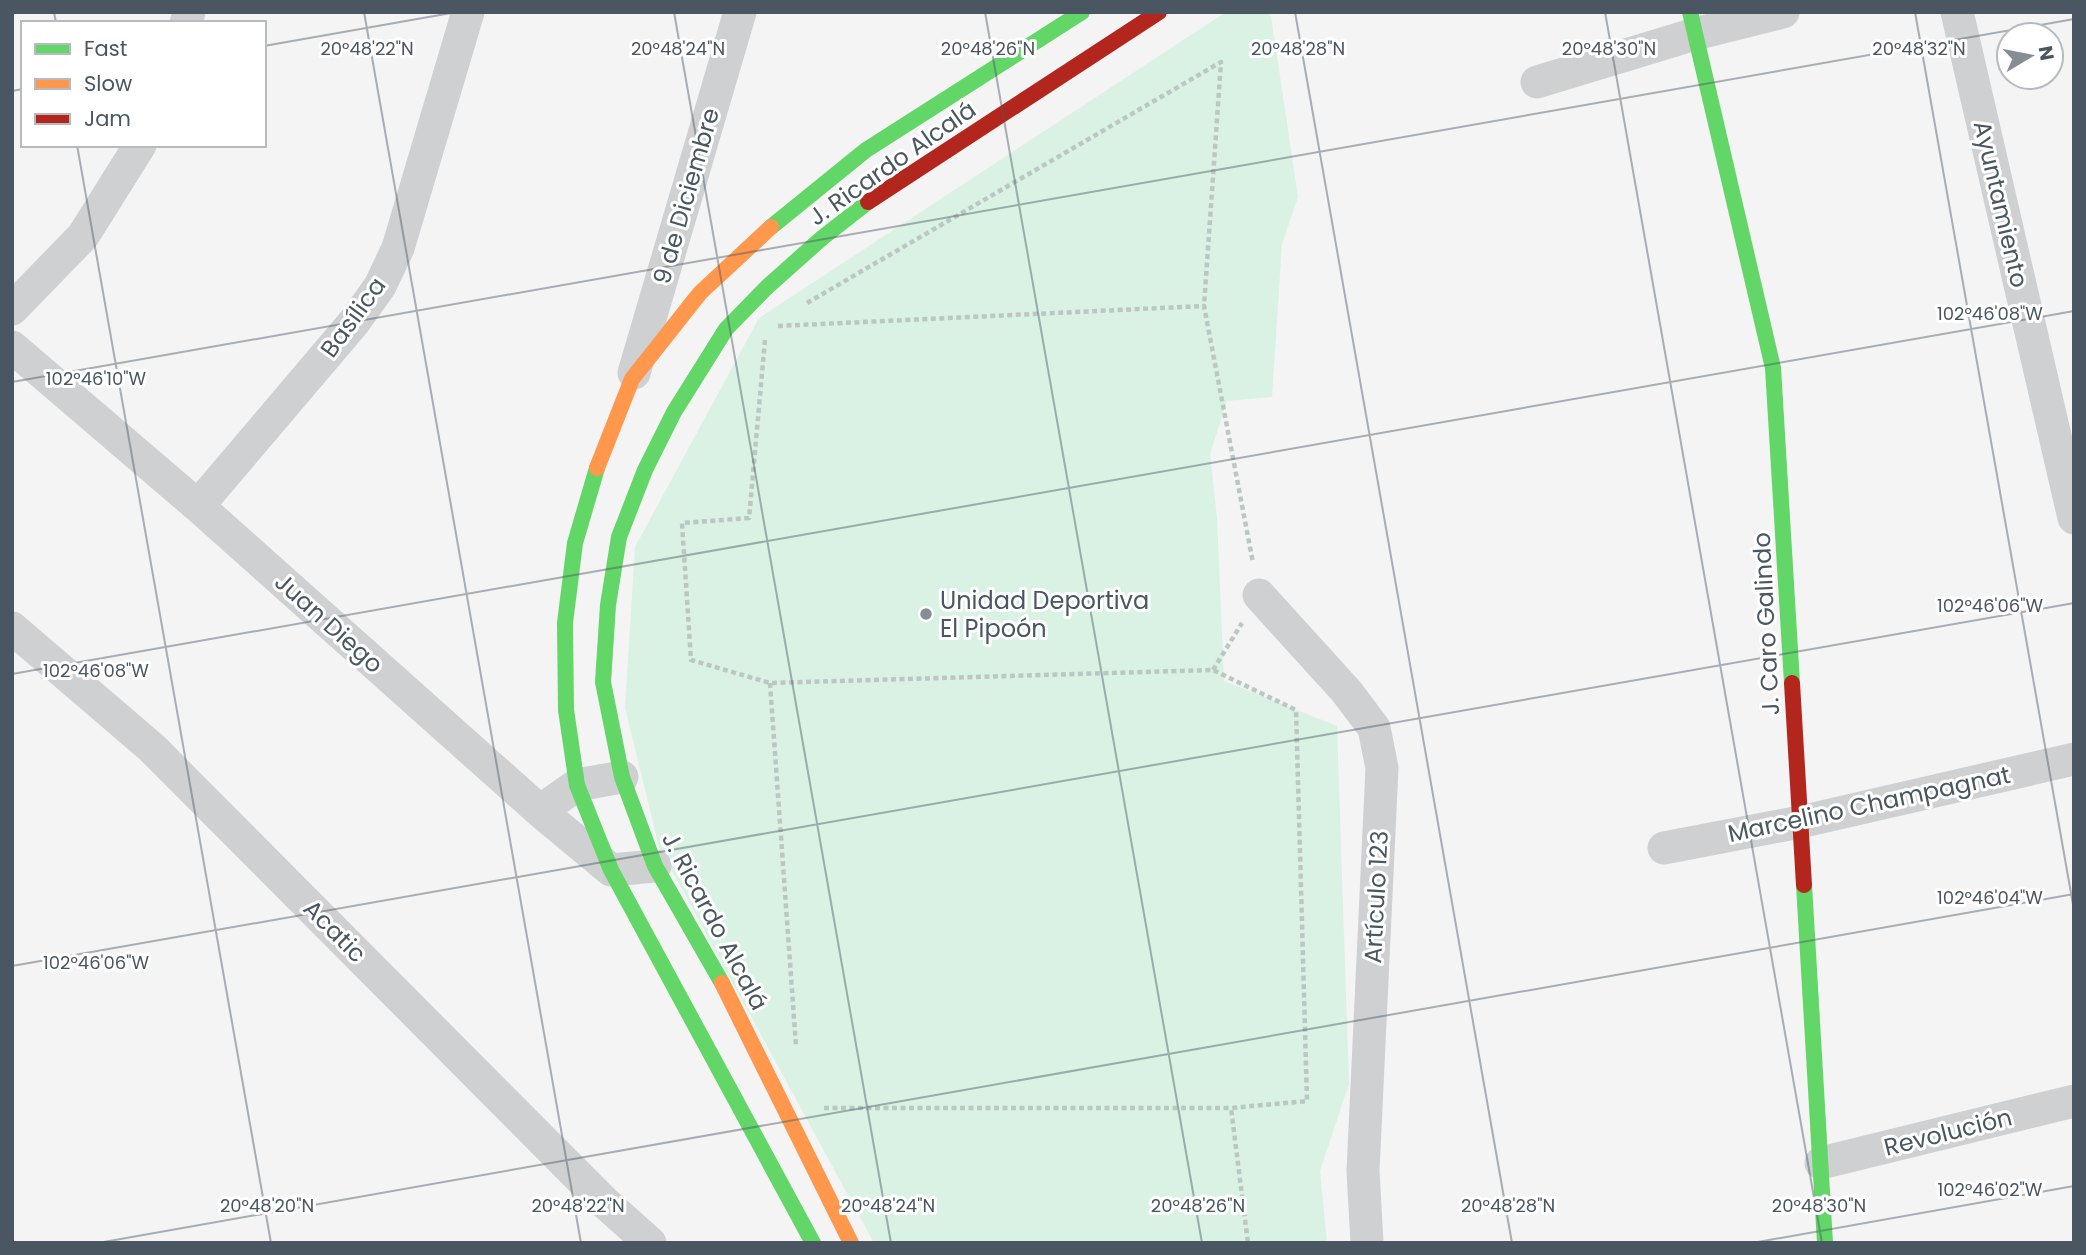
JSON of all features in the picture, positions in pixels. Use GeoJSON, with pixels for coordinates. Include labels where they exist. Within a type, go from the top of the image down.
{"type":"FeatureCollection","features":[{"type":"Feature","properties":{"kind":"street","name":"Basílica"},"geometry":{"type":"LineString","coordinates":[[198,506],[355,321],[380,286],[398,248],[468,12]]}},
{"type":"Feature","properties":{"kind":"street","name":"9 de Diciembre"},"geometry":{"type":"LineString","coordinates":[[632,379],[740,12]]}},
{"type":"Feature","properties":{"kind":"street","name":"J. Ricardo Alcalá"},"geometry":{"type":"LineString","coordinates":[[813,1243],[611,870],[577,785],[565,685],[565,623],[575,543],[599,460],[632,379],[700,293],[785,214],[866,150],[1082,12]]}},
{"type":"Feature","properties":{"kind":"street","name":"J. Ricardo Alcalá"},"geometry":{"type":"LineString","coordinates":[[851,1243],[731,999],[654,866],[622,777],[603,682],[608,606],[620,537],[645,470],[674,412],[726,329],[776,279],[873,198],[1160,12]]}},
{"type":"Feature","properties":{"kind":"street"},"geometry":{"type":"LineString","coordinates":[[1537,82],[1693,23],[1783,12]]}},
{"type":"Feature","properties":{"kind":"street","name":"Ayuntamiento"},"geometry":{"type":"LineString","coordinates":[[1957,12],[2074,518]]}},
{"type":"Feature","properties":{"kind":"street","name":"J. Caro Galindo"},"geometry":{"type":"LineString","coordinates":[[1693,23],[1773,368],[1825,1243]]}},
{"type":"Feature","properties":{"kind":"street"},"geometry":{"type":"LineString","coordinates":[[12,309],[83,236],[139,147]]}},
{"type":"Feature","properties":{"kind":"street","name":"Juan Diego"},"geometry":{"type":"LineString","coordinates":[[12,347],[198,506],[540,811],[611,870]]}},
{"type":"Feature","properties":{"kind":"street","name":"Artículo 123"},"geometry":{"type":"LineString","coordinates":[[1259,594],[1347,692],[1374,728],[1382,768],[1363,1171],[1367,1243]]}},
{"type":"Feature","properties":{"kind":"street","name":"Acatic"},"geometry":{"type":"LineString","coordinates":[[12,628],[152,748],[603,1201],[650,1243]]}},
{"type":"Feature","properties":{"kind":"street","name":"Marcelino Champagnat"},"geometry":{"type":"LineString","coordinates":[[1664,848],[1800,822],[2074,758]]}},
{"type":"Feature","properties":{"kind":"street"},"geometry":{"type":"LineString","coordinates":[[540,811],[577,785],[622,777]]}},
{"type":"Feature","properties":{"kind":"street"},"geometry":{"type":"LineString","coordinates":[[611,870],[654,866]]}},
{"type":"Feature","properties":{"kind":"street","name":"Revolución"},"geometry":{"type":"LineString","coordinates":[[1821,1163],[2074,1101]]}},
{"type":"Feature","properties":{"kind":"path"},"geometry":{"type":"LineString","coordinates":[[802,306],[1221,62],[1205,306],[1259,594],[1213,670]]}},
{"type":"Feature","properties":{"kind":"path"},"geometry":{"type":"LineString","coordinates":[[766,326],[1205,306]]}},
{"type":"Feature","properties":{"kind":"path"},"geometry":{"type":"LineString","coordinates":[[766,326],[778,320]]}},
{"type":"Feature","properties":{"kind":"path"},"geometry":{"type":"LineString","coordinates":[[766,326],[749,518],[682,523],[691,660],[771,683],[1213,670],[1296,710],[1307,1101],[1231,1108],[815,1108]]}},
{"type":"Feature","properties":{"kind":"path"},"geometry":{"type":"LineString","coordinates":[[771,683],[797,1053]]}},
{"type":"Feature","properties":{"kind":"path"},"geometry":{"type":"LineString","coordinates":[[1231,1108],[1248,1243]]}},
{"type":"Feature","properties":{"kind":"green space","name":"Unidad Deportiva El Pipoón"},"geometry":{"type":"Polygon","coordinates":[[[1226,12],[1265,12],[1271,16],[1298,197],[1282,244],[1272,397],[1227,401],[1210,454],[1217,518],[1224,681],[1337,726],[1349,1084],[1320,1171],[1327,1243],[874,1243],[659,847],[625,708],[635,547],[759,318],[1226,12]]]}},
{"type":"Feature","properties":{"kind":"traffic: fast"},"geometry":{"type":"LineString","coordinates":[[771,227],[866,150],[1082,12]]}},
{"type":"Feature","properties":{"kind":"traffic: fast"},"geometry":{"type":"LineString","coordinates":[[1690,12],[1773,368],[1792,683]]}},
{"type":"Feature","properties":{"kind":"traffic: fast"},"geometry":{"type":"LineString","coordinates":[[722,983],[655,866],[622,777],[603,682],[608,605],[619,537],[645,470],[674,412],[726,329],[767,287],[868,202]]}},
{"type":"Feature","properties":{"kind":"traffic: fast"},"geometry":{"type":"LineString","coordinates":[[597,468],[575,543],[565,623],[566,710],[577,785],[611,870],[813,1243]]}},
{"type":"Feature","properties":{"kind":"traffic: fast"},"geometry":{"type":"LineString","coordinates":[[1804,885],[1825,1243]]}},
{"type":"Feature","properties":{"kind":"traffic: slow"},"geometry":{"type":"LineString","coordinates":[[597,468],[632,379],[700,293],[771,227]]}},
{"type":"Feature","properties":{"kind":"traffic: slow"},"geometry":{"type":"LineString","coordinates":[[722,983],[851,1243]]}},
{"type":"Feature","properties":{"kind":"traffic: jam"},"geometry":{"type":"LineString","coordinates":[[868,202],[1159,12]]}},
{"type":"Feature","properties":{"kind":"traffic: jam"},"geometry":{"type":"LineString","coordinates":[[1792,683],[1804,885]]}},
{"type":"Feature","properties":{"kind":"place","name":"Unidad Deportiva El Pipoón"},"geometry":{"type":"Point","coordinates":[926,614]}}]}
